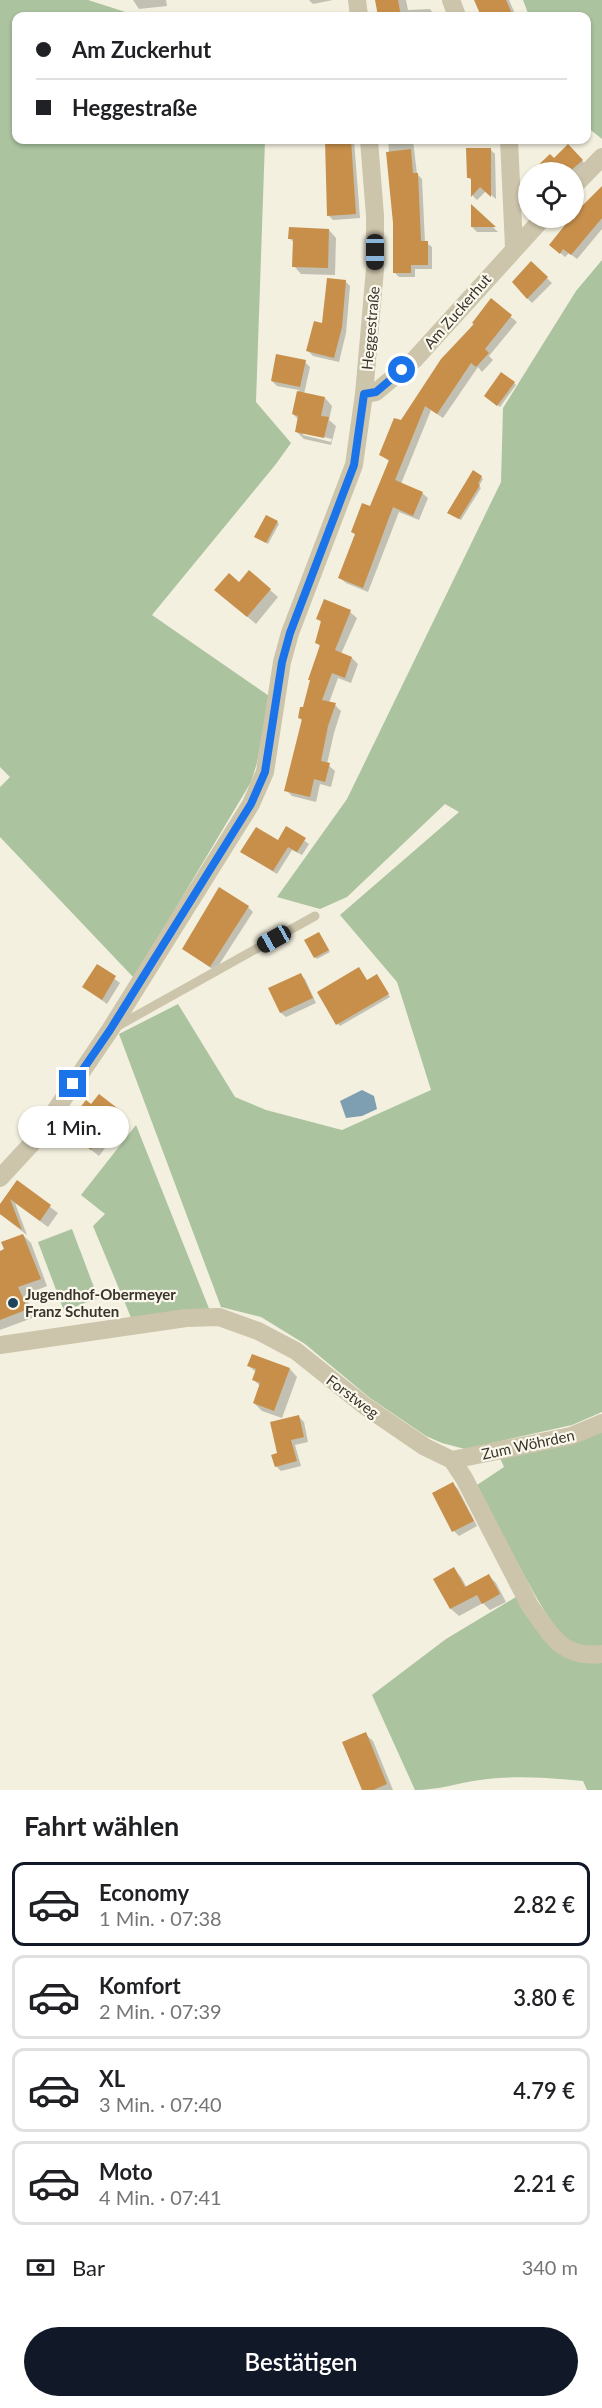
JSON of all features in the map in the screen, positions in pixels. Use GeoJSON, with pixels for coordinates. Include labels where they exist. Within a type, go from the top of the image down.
{"type":"FeatureCollection","features":[{"type":"Feature","properties":{"kind":"street","name":"Heggestraße"},"geometry":{"type":"LineString","coordinates":[[0,1178],[36,1139],[110,1030],[251,804],[265,772],[282,662],[290,633],[354,465],[364,394],[375,269],[375,216],[369,144]]}},
{"type":"Feature","properties":{"kind":"street"},"geometry":{"type":"LineString","coordinates":[[509,144],[514,247]]}},
{"type":"Feature","properties":{"kind":"street"},"geometry":{"type":"LineString","coordinates":[[584,176],[602,157]]}},
{"type":"Feature","properties":{"kind":"street","name":"Am Zuckerhut"},"geometry":{"type":"LineString","coordinates":[[364,394],[376,392],[415,358],[533,228]]}},
{"type":"Feature","properties":{"kind":"street","name":"Forstweg"},"geometry":{"type":"LineString","coordinates":[[0,1345],[186,1318],[219,1317],[258,1331],[296,1351],[374,1412],[425,1447],[452,1460]]}},
{"type":"Feature","properties":{"kind":"street","name":"Zum Wöhrden"},"geometry":{"type":"LineString","coordinates":[[452,1460],[571,1436],[602,1423]]}},
{"type":"Feature","properties":{"kind":"street"},"geometry":{"type":"LineString","coordinates":[[452,1460],[464,1478],[530,1606],[544,1625],[563,1647],[573,1654],[584,1656],[602,1654]]}},
{"type":"Feature","properties":{"kind":"lane"},"geometry":{"type":"LineString","coordinates":[[110,1030],[315,916]]}},
{"type":"Feature","properties":{"kind":"green space"},"geometry":{"type":"Polygon","coordinates":[[[0,0],[88,0],[126,12],[12,12],[12,144],[265,144],[256,402],[291,443],[152,615],[269,696],[257,763],[251,782],[134,978],[0,837],[0,787],[10,777],[0,767],[0,0]]]}},
{"type":"Feature","properties":{"kind":"green space"},"geometry":{"type":"Polygon","coordinates":[[[523,0],[602,0],[602,139],[591,130],[591,12],[528,12],[523,0]]]}},
{"type":"Feature","properties":{"kind":"green space"},"geometry":{"type":"Polygon","coordinates":[[[602,260],[602,1412],[572,1425],[465,1449],[426,1436],[370,1398],[305,1344],[261,1317],[221,1307],[119,1034],[178,1004],[235,1097],[266,1110],[342,1130],[431,1090],[397,982],[340,915],[459,812],[445,804],[347,897],[320,909],[277,897],[347,799],[501,482],[503,408],[576,291],[602,260]]]}},
{"type":"Feature","properties":{"kind":"green space"},"geometry":{"type":"Polygon","coordinates":[[[136,1125],[210,1311],[132,1320],[93,1226],[105,1214],[81,1195],[136,1125]]]}},
{"type":"Feature","properties":{"kind":"green space"},"geometry":{"type":"Polygon","coordinates":[[[72,1229],[98,1298],[64,1311],[38,1242],[72,1229]]]}},
{"type":"Feature","properties":{"kind":"green space"},"geometry":{"type":"Polygon","coordinates":[[[602,1431],[602,1645],[583,1647],[571,1644],[550,1619],[477,1485],[504,1467],[500,1458],[602,1431]]]}},
{"type":"Feature","properties":{"kind":"green space"},"geometry":{"type":"Polygon","coordinates":[[[521,1594],[540,1628],[602,1660],[602,1790],[587,1790],[583,1781],[519,1777],[493,1778],[440,1788],[415,1790],[372,1695],[446,1639],[521,1594]]]}},
{"type":"Feature","properties":{"kind":"water"},"geometry":{"type":"Polygon","coordinates":[[[362,1090],[374,1096],[377,1109],[362,1116],[346,1118],[340,1101],[362,1090]]]}},
{"type":"Feature","properties":{"kind":"building"},"geometry":{"type":"Polygon","coordinates":[[[375,0],[398,0],[400,12],[377,12],[375,0]]]}},
{"type":"Feature","properties":{"kind":"building"},"geometry":{"type":"Polygon","coordinates":[[[474,0],[506,0],[511,12],[479,12],[474,0]]]}},
{"type":"Feature","properties":{"kind":"building"},"geometry":{"type":"Polygon","coordinates":[[[325,144],[351,144],[356,214],[327,216],[325,144]]]}},
{"type":"Feature","properties":{"kind":"building"},"geometry":{"type":"Polygon","coordinates":[[[568,144],[583,160],[581,162],[542,162],[550,154],[554,158],[568,144]]]}},
{"type":"Feature","properties":{"kind":"building"},"geometry":{"type":"Polygon","coordinates":[[[466,148],[491,148],[491,197],[480,187],[471,197],[471,178],[467,178],[466,148]]]}},
{"type":"Feature","properties":{"kind":"building"},"geometry":{"type":"Polygon","coordinates":[[[411,149],[413,173],[418,173],[421,241],[428,241],[428,265],[411,265],[411,273],[393,273],[393,223],[386,152],[411,149]]]}},
{"type":"Feature","properties":{"kind":"building"},"geometry":{"type":"Polygon","coordinates":[[[602,186],[602,218],[571,255],[563,249],[560,254],[549,245],[563,228],[584,228],[584,204],[602,186]]]}},
{"type":"Feature","properties":{"kind":"building"},"geometry":{"type":"Polygon","coordinates":[[[471,204],[496,227],[471,227],[471,204]]]}},
{"type":"Feature","properties":{"kind":"building"},"geometry":{"type":"Polygon","coordinates":[[[289,227],[329,229],[328,268],[292,267],[293,239],[288,239],[289,227]]]}},
{"type":"Feature","properties":{"kind":"building"},"geometry":{"type":"Polygon","coordinates":[[[531,261],[548,277],[527,299],[512,282],[531,261]]]}},
{"type":"Feature","properties":{"kind":"building"},"geometry":{"type":"Polygon","coordinates":[[[327,278],[346,280],[342,327],[334,358],[306,351],[314,321],[322,323],[327,278]]]}},
{"type":"Feature","properties":{"kind":"building"},"geometry":{"type":"Polygon","coordinates":[[[491,298],[512,315],[485,349],[489,353],[476,367],[471,363],[437,414],[425,406],[395,480],[423,492],[413,516],[393,507],[363,588],[338,578],[355,534],[351,532],[362,503],[370,506],[389,460],[379,455],[394,418],[401,420],[441,359],[474,324],[472,323],[491,298]]]}},
{"type":"Feature","properties":{"kind":"building"},"geometry":{"type":"Polygon","coordinates":[[[276,354],[306,360],[300,387],[271,381],[276,354]]]}},
{"type":"Feature","properties":{"kind":"building"},"geometry":{"type":"Polygon","coordinates":[[[501,372],[515,382],[497,406],[484,396],[501,372]]]}},
{"type":"Feature","properties":{"kind":"building"},"geometry":{"type":"Polygon","coordinates":[[[297,391],[325,397],[321,416],[329,417],[324,438],[295,432],[298,416],[292,414],[297,391]]]}},
{"type":"Feature","properties":{"kind":"building"},"geometry":{"type":"Polygon","coordinates":[[[473,470],[482,476],[478,484],[480,485],[459,519],[447,513],[473,470]]]}},
{"type":"Feature","properties":{"kind":"building"},"geometry":{"type":"Polygon","coordinates":[[[266,515],[278,521],[266,543],[254,537],[266,515]]]}},
{"type":"Feature","properties":{"kind":"building"},"geometry":{"type":"Polygon","coordinates":[[[249,570],[271,589],[247,617],[214,590],[229,573],[239,582],[249,570]]]}},
{"type":"Feature","properties":{"kind":"building"},"geometry":{"type":"Polygon","coordinates":[[[324,599],[351,610],[335,650],[352,657],[345,678],[332,673],[322,700],[336,703],[328,726],[321,761],[330,763],[325,782],[314,779],[310,797],[284,791],[302,719],[298,718],[300,707],[303,707],[310,680],[308,680],[320,645],[315,643],[321,621],[316,619],[324,599]]]}},
{"type":"Feature","properties":{"kind":"building"},"geometry":{"type":"Polygon","coordinates":[[[286,826],[306,838],[297,852],[288,847],[273,871],[240,852],[256,827],[278,840],[286,826]]]}},
{"type":"Feature","properties":{"kind":"building"},"geometry":{"type":"Polygon","coordinates":[[[219,887],[249,906],[210,967],[182,949],[219,887]]]}},
{"type":"Feature","properties":{"kind":"building"},"geometry":{"type":"Polygon","coordinates":[[[319,932],[329,950],[314,958],[304,940],[319,932]]]}},
{"type":"Feature","properties":{"kind":"building"},"geometry":{"type":"Polygon","coordinates":[[[97,964],[116,976],[102,1000],[82,987],[97,964]]]}},
{"type":"Feature","properties":{"kind":"building"},"geometry":{"type":"Polygon","coordinates":[[[359,967],[367,980],[377,974],[389,994],[336,1025],[317,992],[359,967]]]}},
{"type":"Feature","properties":{"kind":"building"},"geometry":{"type":"Polygon","coordinates":[[[301,973],[313,998],[280,1013],[268,988],[301,973]]]}},
{"type":"Feature","properties":{"kind":"building"},"geometry":{"type":"Polygon","coordinates":[[[99,1094],[121,1111],[91,1150],[70,1134],[77,1126],[70,1121],[86,1100],[91,1104],[99,1094]]]}},
{"type":"Feature","properties":{"kind":"building"},"geometry":{"type":"Polygon","coordinates":[[[17,1180],[51,1205],[40,1221],[10,1199],[22,1230],[0,1214],[0,1204],[17,1180]]]}},
{"type":"Feature","properties":{"kind":"building"},"geometry":{"type":"Polygon","coordinates":[[[23,1234],[41,1279],[18,1287],[28,1309],[0,1320],[0,1251],[4,1249],[1,1242],[23,1234]]]}},
{"type":"Feature","properties":{"kind":"building"},"geometry":{"type":"Polygon","coordinates":[[[252,1354],[290,1368],[274,1411],[253,1403],[260,1383],[252,1380],[256,1369],[247,1366],[252,1354]]]}},
{"type":"Feature","properties":{"kind":"building"},"geometry":{"type":"Polygon","coordinates":[[[299,1415],[304,1437],[291,1440],[297,1461],[275,1467],[271,1455],[277,1453],[270,1422],[299,1415]]]}},
{"type":"Feature","properties":{"kind":"building"},"geometry":{"type":"Polygon","coordinates":[[[453,1482],[474,1521],[452,1532],[432,1493],[453,1482]]]}},
{"type":"Feature","properties":{"kind":"building"},"geometry":{"type":"Polygon","coordinates":[[[454,1567],[465,1587],[489,1574],[500,1594],[482,1604],[477,1595],[450,1609],[433,1579],[454,1567]]]}},
{"type":"Feature","properties":{"kind":"building"},"geometry":{"type":"Polygon","coordinates":[[[366,1732],[387,1784],[373,1790],[362,1790],[342,1742],[366,1732]]]}},
{"type":"Feature","properties":{"kind":"place","name":"Jugendhof-Obermeyer Franz Schuten"},"geometry":{"type":"Point","coordinates":[13,1303]}},
{"type":"Feature","properties":{"kind":"route"},"geometry":{"type":"LineString","coordinates":[[73,1084],[110,1030],[251,804],[265,772],[282,662],[290,633],[354,465],[364,394],[376,392],[402,370]]}}]}
